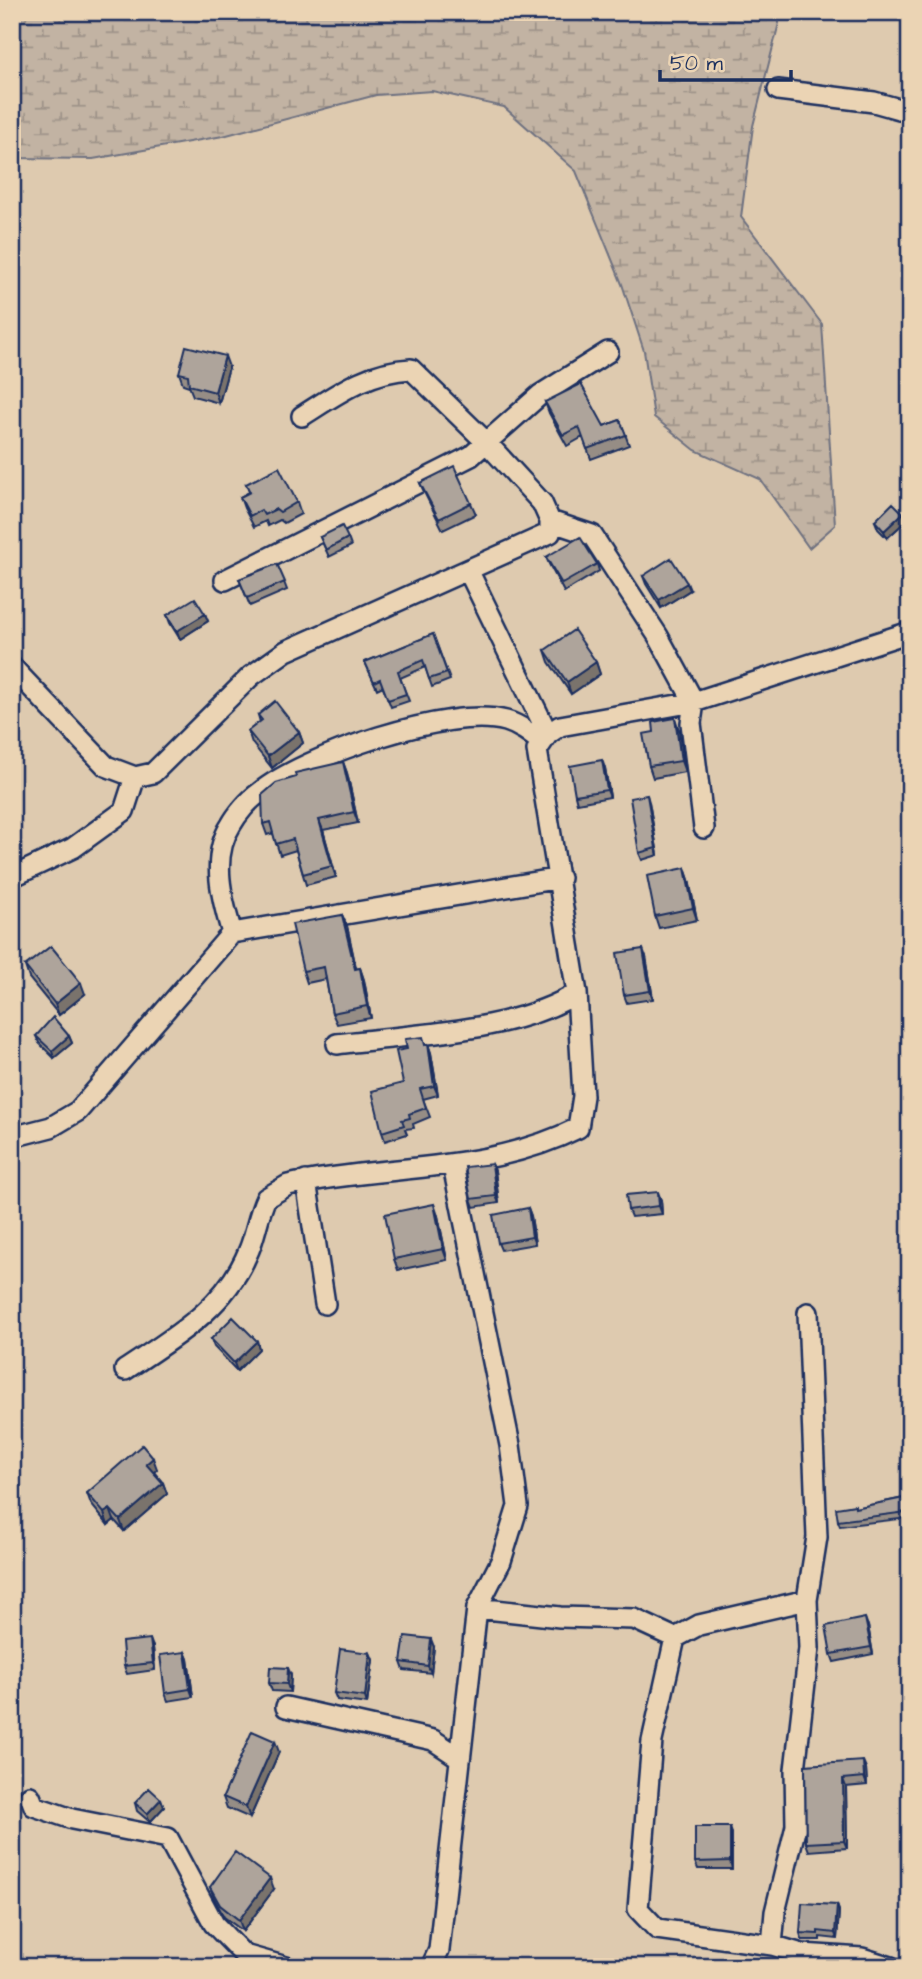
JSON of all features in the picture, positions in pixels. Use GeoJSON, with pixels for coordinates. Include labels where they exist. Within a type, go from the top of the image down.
{"type":"FeatureCollection","features":[{"type":"Feature","properties":{"kind":"street"},"geometry":{"type":"LineString","coordinates":[[778,90],[874,102],[910,111]]}},
{"type":"Feature","properties":{"kind":"street"},"geometry":{"type":"LineString","coordinates":[[225,580],[471,456],[540,395],[608,352]]}},
{"type":"Feature","properties":{"kind":"street"},"geometry":{"type":"LineString","coordinates":[[12,667],[106,766],[135,777],[153,773],[251,676],[286,651],[550,533],[550,521],[542,503],[486,442],[411,369],[391,370],[360,380],[302,416]]}},
{"type":"Feature","properties":{"kind":"street"},"geometry":{"type":"LineString","coordinates":[[550,521],[592,536],[658,636],[694,702],[691,723],[704,828]]}},
{"type":"Feature","properties":{"kind":"street"},"geometry":{"type":"LineString","coordinates":[[468,570],[545,738]]}},
{"type":"Feature","properties":{"kind":"street"},"geometry":{"type":"LineString","coordinates":[[125,1370],[201,1319],[230,1285],[249,1250],[266,1198],[288,1185],[453,1166],[552,1141],[578,1128],[583,1096],[577,993],[537,750],[545,738],[560,726],[694,702],[910,632]]}},
{"type":"Feature","properties":{"kind":"street"},"geometry":{"type":"LineString","coordinates":[[232,933],[218,887],[221,859],[229,826],[258,793],[303,766],[354,744],[448,721],[505,720],[545,738]]}},
{"type":"Feature","properties":{"kind":"street"},"geometry":{"type":"LineString","coordinates":[[12,877],[73,848],[124,811],[135,777]]}},
{"type":"Feature","properties":{"kind":"street"},"geometry":{"type":"LineString","coordinates":[[12,1137],[51,1127],[78,1111],[232,933],[560,878]]}},
{"type":"Feature","properties":{"kind":"street"},"geometry":{"type":"LineString","coordinates":[[337,1044],[475,1026],[552,1008],[577,993]]}},
{"type":"Feature","properties":{"kind":"street"},"geometry":{"type":"LineString","coordinates":[[431,1967],[439,1950],[477,1608],[501,1561],[518,1506],[510,1446],[453,1166]]}},
{"type":"Feature","properties":{"kind":"street"},"geometry":{"type":"LineString","coordinates":[[306,1181],[325,1304]]}},
{"type":"Feature","properties":{"kind":"street"},"geometry":{"type":"LineString","coordinates":[[772,1945],[775,1912],[796,1826],[795,1770],[809,1648],[807,1600],[817,1537],[808,1313]]}},
{"type":"Feature","properties":{"kind":"street"},"geometry":{"type":"LineString","coordinates":[[807,1600],[699,1625],[675,1638],[652,1741],[638,1909],[657,1929],[772,1945],[802,1954],[862,1958],[891,1967]]}},
{"type":"Feature","properties":{"kind":"street"},"geometry":{"type":"LineString","coordinates":[[477,1608],[560,1617],[634,1619],[675,1638]]}},
{"type":"Feature","properties":{"kind":"street"},"geometry":{"type":"LineString","coordinates":[[286,1707],[433,1740],[460,1758]]}},
{"type":"Feature","properties":{"kind":"street"},"geometry":{"type":"LineString","coordinates":[[30,1796],[34,1806],[72,1819],[168,1838],[214,1924],[244,1955],[286,1967]]}},
{"type":"Feature","properties":{"kind":"green space"},"geometry":{"type":"Polygon","coordinates":[[[12,12],[778,12],[779,23],[753,126],[741,217],[822,324],[835,525],[809,548],[760,479],[695,450],[654,417],[644,351],[622,284],[576,171],[504,107],[432,91],[376,95],[223,136],[93,159],[12,158],[12,12]]]}},
{"type":"Feature","properties":{"kind":"building"},"geometry":{"type":"Polygon","coordinates":[[[186,346],[225,356],[215,392],[189,385],[188,375],[179,373],[186,346]]]}},
{"type":"Feature","properties":{"kind":"building"},"geometry":{"type":"Polygon","coordinates":[[[581,384],[604,426],[620,420],[626,435],[587,449],[579,427],[563,435],[545,402],[581,384]]]}},
{"type":"Feature","properties":{"kind":"building"},"geometry":{"type":"Polygon","coordinates":[[[454,466],[471,503],[439,519],[420,483],[454,466]]]}},
{"type":"Feature","properties":{"kind":"building"},"geometry":{"type":"Polygon","coordinates":[[[279,467],[297,502],[280,512],[276,509],[264,515],[261,510],[250,516],[240,497],[250,492],[246,484],[279,467]]]}},
{"type":"Feature","properties":{"kind":"building"},"geometry":{"type":"Polygon","coordinates":[[[893,503],[903,513],[884,531],[875,521],[893,503]]]}},
{"type":"Feature","properties":{"kind":"building"},"geometry":{"type":"Polygon","coordinates":[[[342,526],[348,538],[326,550],[320,537],[342,526]]]}},
{"type":"Feature","properties":{"kind":"building"},"geometry":{"type":"Polygon","coordinates":[[[580,537],[597,564],[562,584],[546,557],[580,537]]]}},
{"type":"Feature","properties":{"kind":"building"},"geometry":{"type":"Polygon","coordinates":[[[671,558],[687,583],[659,600],[643,576],[671,558]]]}},
{"type":"Feature","properties":{"kind":"building"},"geometry":{"type":"Polygon","coordinates":[[[277,564],[285,582],[247,598],[239,579],[277,564]]]}},
{"type":"Feature","properties":{"kind":"building"},"geometry":{"type":"Polygon","coordinates":[[[195,598],[205,614],[177,631],[167,615],[195,598]]]}},
{"type":"Feature","properties":{"kind":"building"},"geometry":{"type":"Polygon","coordinates":[[[574,630],[596,662],[567,682],[545,650],[574,630]]]}},
{"type":"Feature","properties":{"kind":"building"},"geometry":{"type":"Polygon","coordinates":[[[433,634],[447,673],[429,679],[423,660],[398,671],[406,694],[388,700],[380,679],[374,682],[365,662],[433,634]]]}},
{"type":"Feature","properties":{"kind":"building"},"geometry":{"type":"Polygon","coordinates":[[[275,701],[299,732],[268,756],[248,731],[262,720],[258,715],[275,701]]]}},
{"type":"Feature","properties":{"kind":"building"},"geometry":{"type":"Polygon","coordinates":[[[675,718],[681,761],[649,766],[643,734],[654,732],[653,722],[675,718]]]}},
{"type":"Feature","properties":{"kind":"building"},"geometry":{"type":"Polygon","coordinates":[[[602,760],[607,790],[575,795],[570,766],[602,760]]]}},
{"type":"Feature","properties":{"kind":"building"},"geometry":{"type":"Polygon","coordinates":[[[343,762],[354,812],[319,820],[332,866],[303,874],[293,839],[276,844],[270,822],[263,824],[262,795],[276,783],[296,777],[295,773],[343,762]]]}},
{"type":"Feature","properties":{"kind":"building"},"geometry":{"type":"Polygon","coordinates":[[[647,795],[656,848],[639,853],[630,798],[647,795]]]}},
{"type":"Feature","properties":{"kind":"building"},"geometry":{"type":"Polygon","coordinates":[[[685,868],[693,908],[655,916],[647,876],[685,868]]]}},
{"type":"Feature","properties":{"kind":"building"},"geometry":{"type":"Polygon","coordinates":[[[342,915],[355,969],[360,968],[367,1006],[332,1013],[324,967],[303,971],[292,924],[342,915]]]}},
{"type":"Feature","properties":{"kind":"building"},"geometry":{"type":"Polygon","coordinates":[[[51,946],[81,983],[55,1004],[25,966],[51,946]]]}},
{"type":"Feature","properties":{"kind":"building"},"geometry":{"type":"Polygon","coordinates":[[[643,949],[650,991],[624,995],[617,953],[643,949]]]}},
{"type":"Feature","properties":{"kind":"building"},"geometry":{"type":"Polygon","coordinates":[[[53,1017],[69,1036],[52,1051],[36,1036],[53,1017]]]}},
{"type":"Feature","properties":{"kind":"building"},"geometry":{"type":"Polygon","coordinates":[[[423,1037],[425,1045],[428,1044],[434,1086],[420,1089],[426,1108],[409,1114],[410,1118],[402,1120],[404,1125],[382,1132],[372,1091],[403,1083],[396,1051],[407,1049],[405,1039],[423,1037]]]}},
{"type":"Feature","properties":{"kind":"building"},"geometry":{"type":"Polygon","coordinates":[[[492,1164],[496,1196],[471,1199],[465,1167],[492,1164]]]}},
{"type":"Feature","properties":{"kind":"building"},"geometry":{"type":"Polygon","coordinates":[[[658,1192],[659,1206],[628,1210],[626,1195],[658,1192]]]}},
{"type":"Feature","properties":{"kind":"building"},"geometry":{"type":"Polygon","coordinates":[[[434,1204],[443,1249],[394,1259],[385,1214],[434,1204]]]}},
{"type":"Feature","properties":{"kind":"building"},"geometry":{"type":"Polygon","coordinates":[[[528,1208],[532,1237],[498,1243],[493,1215],[528,1208]]]}},
{"type":"Feature","properties":{"kind":"building"},"geometry":{"type":"Polygon","coordinates":[[[233,1317],[257,1341],[234,1363],[211,1339],[233,1317]]]}},
{"type":"Feature","properties":{"kind":"building"},"geometry":{"type":"Polygon","coordinates":[[[142,1445],[153,1458],[146,1464],[163,1483],[120,1520],[110,1509],[104,1513],[87,1493],[142,1445]]]}},
{"type":"Feature","properties":{"kind":"building"},"geometry":{"type":"Polygon","coordinates":[[[904,1498],[907,1512],[838,1521],[836,1508],[855,1505],[855,1508],[904,1498]]]}},
{"type":"Feature","properties":{"kind":"building"},"geometry":{"type":"Polygon","coordinates":[[[865,1618],[871,1647],[831,1654],[826,1626],[865,1618]]]}},
{"type":"Feature","properties":{"kind":"building"},"geometry":{"type":"Polygon","coordinates":[[[405,1636],[431,1639],[428,1666],[401,1662],[405,1636]]]}},
{"type":"Feature","properties":{"kind":"building"},"geometry":{"type":"Polygon","coordinates":[[[150,1639],[153,1663],[124,1666],[122,1642],[150,1639]]]}},
{"type":"Feature","properties":{"kind":"building"},"geometry":{"type":"Polygon","coordinates":[[[340,1649],[370,1653],[365,1697],[334,1693],[340,1649]]]}},
{"type":"Feature","properties":{"kind":"building"},"geometry":{"type":"Polygon","coordinates":[[[185,1652],[190,1689],[165,1693],[160,1655],[185,1652]]]}},
{"type":"Feature","properties":{"kind":"building"},"geometry":{"type":"Polygon","coordinates":[[[270,1667],[288,1668],[287,1684],[269,1683],[270,1667]]]}},
{"type":"Feature","properties":{"kind":"building"},"geometry":{"type":"Polygon","coordinates":[[[252,1731],[275,1741],[246,1807],[223,1797],[252,1731]]]}},
{"type":"Feature","properties":{"kind":"building"},"geometry":{"type":"Polygon","coordinates":[[[863,1761],[864,1777],[843,1779],[844,1841],[806,1843],[805,1765],[863,1761]]]}},
{"type":"Feature","properties":{"kind":"building"},"geometry":{"type":"Polygon","coordinates":[[[149,1788],[161,1799],[147,1814],[135,1803],[149,1788]]]}},
{"type":"Feature","properties":{"kind":"building"},"geometry":{"type":"Polygon","coordinates":[[[695,1827],[730,1827],[730,1861],[695,1862],[695,1827]]]}},
{"type":"Feature","properties":{"kind":"building"},"geometry":{"type":"Polygon","coordinates":[[[235,1852],[270,1878],[239,1920],[220,1905],[210,1887],[235,1852]]]}},
{"type":"Feature","properties":{"kind":"building"},"geometry":{"type":"Polygon","coordinates":[[[802,1903],[837,1905],[835,1933],[800,1933],[802,1903]]]}}]}
